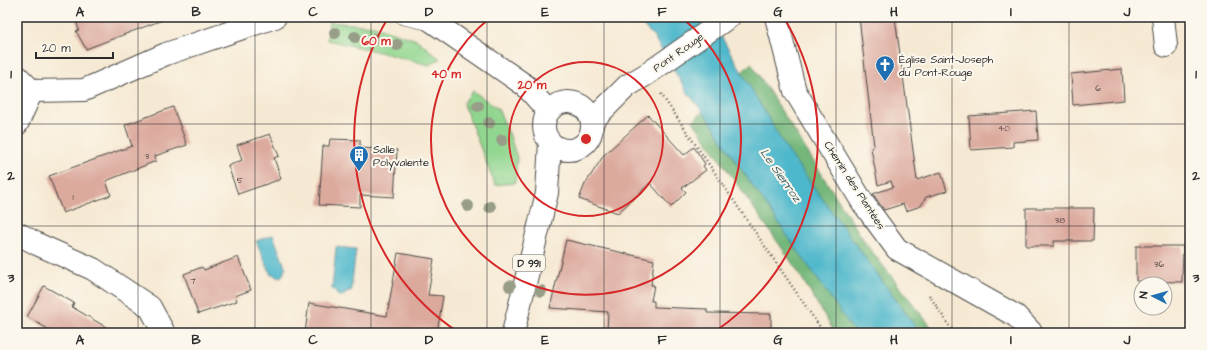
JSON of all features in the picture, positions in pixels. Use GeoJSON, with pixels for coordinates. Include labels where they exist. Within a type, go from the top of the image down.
{"type":"FeatureCollection","features":[{"type":"Feature","properties":{"kind":"street"},"geometry":{"type":"LineString","coordinates":[[17,124],[24,83],[84,90],[166,54],[275,17]]}},
{"type":"Feature","properties":{"kind":"street","name":"Pont Rouge"},"geometry":{"type":"LineString","coordinates":[[627,86],[647,74],[729,17]]}},
{"type":"Feature","properties":{"kind":"street","name":"Chemin des Plantées"},"geometry":{"type":"LineString","coordinates":[[776,17],[795,90],[863,203],[897,249],[1016,316],[1032,333]]}},
{"type":"Feature","properties":{"kind":"street"},"geometry":{"type":"LineString","coordinates":[[1164,17],[1166,46]]}},
{"type":"Feature","properties":{"kind":"street"},"geometry":{"type":"LineString","coordinates":[[439,24],[526,86],[562,105],[584,107],[592,121],[591,135],[587,141],[576,149],[559,146],[545,135],[543,127],[544,119],[562,105],[627,86]]}},
{"type":"Feature","properties":{"kind":"street"},"geometry":{"type":"LineString","coordinates":[[592,121],[627,86]]}},
{"type":"Feature","properties":{"kind":"street","name":"D 991"},"geometry":{"type":"LineString","coordinates":[[513,333],[559,146]]}},
{"type":"Feature","properties":{"kind":"street"},"geometry":{"type":"LineString","coordinates":[[17,232],[38,244],[92,268],[150,307],[164,333]]}},
{"type":"Feature","properties":{"kind":"lane"},"geometry":{"type":"LineString","coordinates":[[403,17],[439,24]]}},
{"type":"Feature","properties":{"kind":"path"},"geometry":{"type":"LineString","coordinates":[[647,74],[824,333]]}},
{"type":"Feature","properties":{"kind":"green space"},"geometry":{"type":"Polygon","coordinates":[[[329,22],[374,26],[417,40],[440,59],[429,65],[327,40],[329,22]]]}},
{"type":"Feature","properties":{"kind":"green space"},"geometry":{"type":"Polygon","coordinates":[[[751,63],[866,244],[936,333],[835,333],[795,267],[693,121],[751,63]]]}},
{"type":"Feature","properties":{"kind":"green space"},"geometry":{"type":"Polygon","coordinates":[[[473,91],[498,109],[510,136],[517,158],[515,183],[495,185],[463,103],[473,91]]]}},
{"type":"Feature","properties":{"kind":"water","name":"Le Sierroz"},"geometry":{"type":"Polygon","coordinates":[[[635,17],[710,17],[785,147],[920,333],[855,333],[734,159],[711,122],[688,93],[653,36],[635,17]]]}},
{"type":"Feature","properties":{"kind":"water"},"geometry":{"type":"Polygon","coordinates":[[[273,235],[286,269],[281,277],[276,277],[273,274],[271,275],[256,241],[273,235]]]}},
{"type":"Feature","properties":{"kind":"water"},"geometry":{"type":"Polygon","coordinates":[[[336,247],[356,249],[351,291],[347,291],[346,294],[341,296],[337,295],[335,290],[332,289],[336,247]]]}},
{"type":"Feature","properties":{"kind":"building"},"geometry":{"type":"Polygon","coordinates":[[[75,17],[165,17],[165,19],[86,49],[76,31],[79,30],[75,17]]]}},
{"type":"Feature","properties":{"kind":"building","name":"Église Saint-Joseph du Pont-Rouge"},"geometry":{"type":"Polygon","coordinates":[[[859,17],[895,17],[917,180],[941,172],[947,191],[926,197],[921,206],[906,211],[903,204],[884,210],[873,194],[893,187],[891,181],[878,185],[871,148],[874,146],[859,17]]]}},
{"type":"Feature","properties":{"kind":"building"},"geometry":{"type":"Polygon","coordinates":[[[1122,69],[1124,100],[1073,105],[1071,74],[1122,69]]]}},
{"type":"Feature","properties":{"kind":"building"},"geometry":{"type":"Polygon","coordinates":[[[173,107],[187,145],[155,156],[156,161],[106,181],[111,195],[63,213],[49,176],[132,146],[125,125],[173,107]]]}},
{"type":"Feature","properties":{"kind":"building"},"geometry":{"type":"Polygon","coordinates":[[[1036,111],[1038,140],[1013,142],[1013,147],[971,150],[969,116],[1036,111]]]}},
{"type":"Feature","properties":{"kind":"building"},"geometry":{"type":"Polygon","coordinates":[[[648,115],[684,155],[694,147],[705,164],[703,166],[706,170],[682,188],[686,192],[671,207],[650,183],[618,213],[579,199],[585,184],[604,155],[648,115]]]}},
{"type":"Feature","properties":{"kind":"building"},"geometry":{"type":"Polygon","coordinates":[[[270,134],[279,156],[274,158],[281,179],[238,194],[228,166],[242,160],[237,145],[270,134]]]}},
{"type":"Feature","properties":{"kind":"building","name":"Salle Polyvalente"},"geometry":{"type":"Polygon","coordinates":[[[330,139],[360,140],[360,148],[397,150],[394,197],[360,195],[360,207],[319,205],[323,146],[329,146],[330,139]]]}},
{"type":"Feature","properties":{"kind":"building"},"geometry":{"type":"Polygon","coordinates":[[[1026,208],[1094,208],[1093,241],[1054,241],[1054,246],[1026,246],[1026,208]]]}},
{"type":"Feature","properties":{"kind":"building"},"geometry":{"type":"Polygon","coordinates":[[[566,240],[654,260],[651,285],[654,285],[651,301],[654,301],[654,307],[707,309],[707,313],[771,314],[771,333],[607,333],[608,312],[550,308],[566,240]]]}},
{"type":"Feature","properties":{"kind":"building"},"geometry":{"type":"Polygon","coordinates":[[[1136,246],[1183,246],[1182,282],[1173,282],[1173,276],[1136,276],[1136,246]]]}},
{"type":"Feature","properties":{"kind":"building"},"geometry":{"type":"Polygon","coordinates":[[[398,253],[434,259],[428,295],[443,296],[437,333],[305,333],[309,303],[387,316],[398,253]]]}},
{"type":"Feature","properties":{"kind":"building"},"geometry":{"type":"Polygon","coordinates":[[[238,257],[251,290],[235,296],[237,301],[198,314],[184,274],[202,267],[204,270],[238,257]]]}},
{"type":"Feature","properties":{"kind":"building"},"geometry":{"type":"Polygon","coordinates":[[[44,286],[74,303],[72,307],[116,333],[55,333],[27,317],[44,286]]]}},
{"type":"Feature","properties":{"kind":"place","name":"Église Saint-Joseph du Pont-Rouge"},"geometry":{"type":"Point","coordinates":[885,82]}},
{"type":"Feature","properties":{"kind":"place","name":"Salle Polyvalente"},"geometry":{"type":"Point","coordinates":[359,172]}}]}
